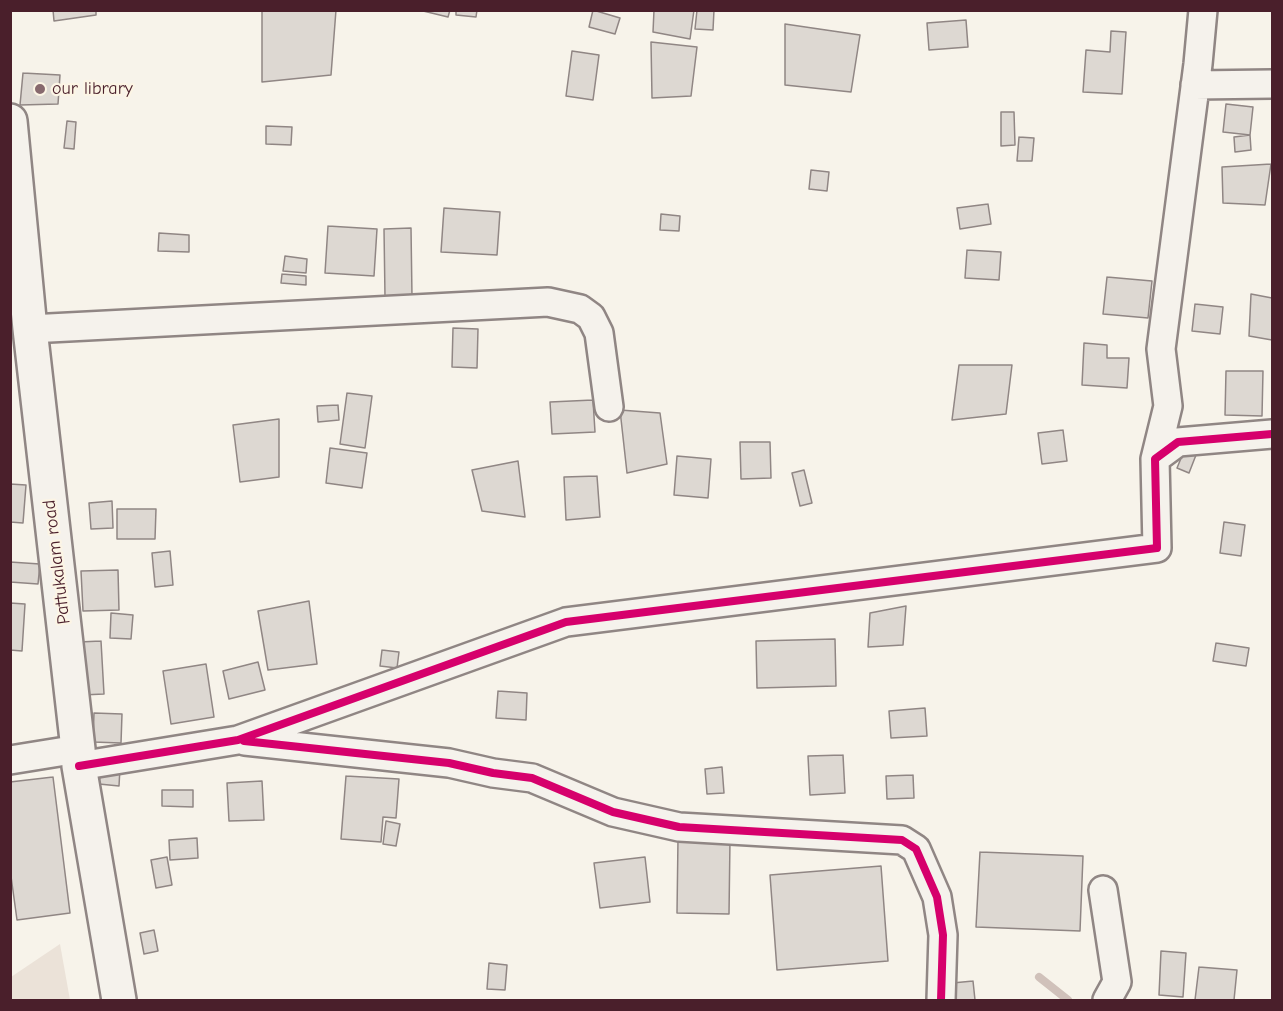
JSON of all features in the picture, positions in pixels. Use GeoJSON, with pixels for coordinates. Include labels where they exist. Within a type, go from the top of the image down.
{"type":"FeatureCollection","features":[{"type":"Feature","properties":{"kind":"main road","name":"Pattukalam road"},"geometry":{"type":"LineString","coordinates":[[10,121],[30,329],[79,757],[119,1000]]}},
{"type":"Feature","properties":{"kind":"street"},"geometry":{"type":"LineString","coordinates":[[238,740],[566,622],[1157,548],[1155,459],[1168,406],[1161,349],[1203,10]]}},
{"type":"Feature","properties":{"kind":"street"},"geometry":{"type":"LineString","coordinates":[[1195,85],[1272,84]]}},
{"type":"Feature","properties":{"kind":"street"},"geometry":{"type":"LineString","coordinates":[[30,329],[548,302],[580,309],[591,317],[599,333],[609,407]]}},
{"type":"Feature","properties":{"kind":"street"},"geometry":{"type":"LineString","coordinates":[[1155,459],[1178,442],[1272,434]]}},
{"type":"Feature","properties":{"kind":"street"},"geometry":{"type":"LineString","coordinates":[[10,760],[79,757],[238,740],[449,763],[493,773],[532,778],[613,812],[679,827],[902,840],[916,849],[937,897],[943,935],[941,1000]]}},
{"type":"Feature","properties":{"kind":"street"},"geometry":{"type":"LineString","coordinates":[[1103,890],[1117,982],[1107,1000]]}},
{"type":"Feature","properties":{"kind":"street"},"geometry":{"type":"LineString","coordinates":[[923,1000],[943,935]]}},
{"type":"Feature","properties":{"kind":"shaded area"},"geometry":{"type":"Polygon","coordinates":[[[60,944],[70,1000],[11,1000],[11,977],[60,944]]]}},
{"type":"Feature","properties":{"kind":"building"},"geometry":{"type":"Polygon","coordinates":[[[53,10],[96,10],[96,15],[54,21],[53,10]]]}},
{"type":"Feature","properties":{"kind":"building"},"geometry":{"type":"Polygon","coordinates":[[[262,10],[336,10],[331,75],[262,82],[262,10]]]}},
{"type":"Feature","properties":{"kind":"building"},"geometry":{"type":"Polygon","coordinates":[[[419,10],[450,10],[448,17],[419,10]]]}},
{"type":"Feature","properties":{"kind":"building"},"geometry":{"type":"Polygon","coordinates":[[[456,10],[477,10],[476,17],[456,15],[456,10]]]}},
{"type":"Feature","properties":{"kind":"building"},"geometry":{"type":"Polygon","coordinates":[[[593,10],[620,18],[615,34],[589,27],[593,10]]]}},
{"type":"Feature","properties":{"kind":"building"},"geometry":{"type":"Polygon","coordinates":[[[654,10],[694,10],[690,39],[653,32],[654,10]]]}},
{"type":"Feature","properties":{"kind":"building"},"geometry":{"type":"Polygon","coordinates":[[[697,10],[714,10],[713,30],[695,29],[697,10]]]}},
{"type":"Feature","properties":{"kind":"building"},"geometry":{"type":"Polygon","coordinates":[[[966,20],[968,47],[929,50],[927,23],[966,20]]]}},
{"type":"Feature","properties":{"kind":"building"},"geometry":{"type":"Polygon","coordinates":[[[785,24],[860,35],[851,92],[785,85],[785,24]]]}},
{"type":"Feature","properties":{"kind":"building"},"geometry":{"type":"Polygon","coordinates":[[[1111,31],[1126,32],[1122,94],[1083,92],[1086,50],[1110,52],[1111,31]]]}},
{"type":"Feature","properties":{"kind":"building"},"geometry":{"type":"Polygon","coordinates":[[[651,42],[697,47],[691,96],[652,98],[651,42]]]}},
{"type":"Feature","properties":{"kind":"building"},"geometry":{"type":"Polygon","coordinates":[[[572,51],[599,55],[593,100],[566,96],[572,51]]]}},
{"type":"Feature","properties":{"kind":"building","name":"our library"},"geometry":{"type":"Polygon","coordinates":[[[23,73],[60,75],[58,104],[20,105],[23,73]]]}},
{"type":"Feature","properties":{"kind":"building"},"geometry":{"type":"Polygon","coordinates":[[[1226,104],[1253,107],[1250,135],[1223,132],[1226,104]]]}},
{"type":"Feature","properties":{"kind":"building"},"geometry":{"type":"Polygon","coordinates":[[[1001,112],[1014,112],[1015,145],[1001,146],[1001,112]]]}},
{"type":"Feature","properties":{"kind":"building"},"geometry":{"type":"Polygon","coordinates":[[[67,121],[76,122],[74,149],[64,148],[67,121]]]}},
{"type":"Feature","properties":{"kind":"building"},"geometry":{"type":"Polygon","coordinates":[[[266,126],[292,127],[291,145],[266,144],[266,126]]]}},
{"type":"Feature","properties":{"kind":"building"},"geometry":{"type":"Polygon","coordinates":[[[1250,135],[1251,150],[1235,152],[1234,137],[1250,135]]]}},
{"type":"Feature","properties":{"kind":"building"},"geometry":{"type":"Polygon","coordinates":[[[1019,137],[1034,138],[1032,161],[1017,161],[1019,137]]]}},
{"type":"Feature","properties":{"kind":"building"},"geometry":{"type":"Polygon","coordinates":[[[1271,164],[1265,205],[1223,203],[1222,167],[1271,164]]]}},
{"type":"Feature","properties":{"kind":"building"},"geometry":{"type":"Polygon","coordinates":[[[811,170],[829,172],[827,191],[809,189],[811,170]]]}},
{"type":"Feature","properties":{"kind":"building"},"geometry":{"type":"Polygon","coordinates":[[[988,204],[991,224],[960,229],[957,208],[988,204]]]}},
{"type":"Feature","properties":{"kind":"building"},"geometry":{"type":"Polygon","coordinates":[[[444,208],[500,212],[497,255],[441,252],[444,208]]]}},
{"type":"Feature","properties":{"kind":"building"},"geometry":{"type":"Polygon","coordinates":[[[661,214],[680,216],[679,231],[660,230],[661,214]]]}},
{"type":"Feature","properties":{"kind":"building"},"geometry":{"type":"Polygon","coordinates":[[[328,226],[377,229],[374,276],[325,273],[328,226]]]}},
{"type":"Feature","properties":{"kind":"building"},"geometry":{"type":"Polygon","coordinates":[[[411,228],[412,297],[385,297],[384,229],[411,228]]]}},
{"type":"Feature","properties":{"kind":"building"},"geometry":{"type":"Polygon","coordinates":[[[159,233],[189,235],[189,252],[158,251],[159,233]]]}},
{"type":"Feature","properties":{"kind":"building"},"geometry":{"type":"Polygon","coordinates":[[[967,250],[1001,252],[999,280],[965,278],[967,250]]]}},
{"type":"Feature","properties":{"kind":"building"},"geometry":{"type":"Polygon","coordinates":[[[285,256],[307,259],[306,273],[283,271],[285,256]]]}},
{"type":"Feature","properties":{"kind":"building"},"geometry":{"type":"Polygon","coordinates":[[[282,274],[306,276],[306,285],[281,283],[282,274]]]}},
{"type":"Feature","properties":{"kind":"building"},"geometry":{"type":"Polygon","coordinates":[[[1107,277],[1152,281],[1148,318],[1103,314],[1107,277]]]}},
{"type":"Feature","properties":{"kind":"building"},"geometry":{"type":"Polygon","coordinates":[[[1251,294],[1272,298],[1272,340],[1249,336],[1251,294]]]}},
{"type":"Feature","properties":{"kind":"building"},"geometry":{"type":"Polygon","coordinates":[[[1195,304],[1223,307],[1220,334],[1192,331],[1195,304]]]}},
{"type":"Feature","properties":{"kind":"building"},"geometry":{"type":"Polygon","coordinates":[[[453,328],[478,329],[477,368],[452,367],[453,328]]]}},
{"type":"Feature","properties":{"kind":"building"},"geometry":{"type":"Polygon","coordinates":[[[1084,343],[1107,345],[1107,358],[1129,358],[1127,388],[1082,385],[1084,343]]]}},
{"type":"Feature","properties":{"kind":"building"},"geometry":{"type":"Polygon","coordinates":[[[959,365],[1012,365],[1006,414],[952,420],[959,365]]]}},
{"type":"Feature","properties":{"kind":"building"},"geometry":{"type":"Polygon","coordinates":[[[1226,371],[1263,371],[1262,416],[1225,415],[1226,371]]]}},
{"type":"Feature","properties":{"kind":"building"},"geometry":{"type":"Polygon","coordinates":[[[347,393],[372,396],[365,448],[340,444],[347,393]]]}},
{"type":"Feature","properties":{"kind":"building"},"geometry":{"type":"Polygon","coordinates":[[[593,400],[595,432],[552,434],[550,402],[593,400]]]}},
{"type":"Feature","properties":{"kind":"building"},"geometry":{"type":"Polygon","coordinates":[[[338,405],[339,420],[318,422],[317,406],[338,405]]]}},
{"type":"Feature","properties":{"kind":"building"},"geometry":{"type":"Polygon","coordinates":[[[620,410],[660,413],[667,464],[627,473],[620,410]]]}},
{"type":"Feature","properties":{"kind":"building"},"geometry":{"type":"Polygon","coordinates":[[[279,419],[279,477],[240,482],[233,425],[279,419]]]}},
{"type":"Feature","properties":{"kind":"building"},"geometry":{"type":"Polygon","coordinates":[[[1063,430],[1067,461],[1042,464],[1038,433],[1063,430]]]}},
{"type":"Feature","properties":{"kind":"building"},"geometry":{"type":"Polygon","coordinates":[[[740,442],[770,442],[771,478],[741,479],[740,442]]]}},
{"type":"Feature","properties":{"kind":"building"},"geometry":{"type":"Polygon","coordinates":[[[330,448],[367,453],[362,488],[326,483],[330,448]]]}},
{"type":"Feature","properties":{"kind":"building"},"geometry":{"type":"Polygon","coordinates":[[[1184,451],[1196,455],[1189,473],[1177,468],[1184,451]]]}},
{"type":"Feature","properties":{"kind":"building"},"geometry":{"type":"Polygon","coordinates":[[[677,456],[711,459],[708,498],[674,495],[677,456]]]}},
{"type":"Feature","properties":{"kind":"building"},"geometry":{"type":"Polygon","coordinates":[[[518,461],[525,517],[482,511],[472,470],[518,461]]]}},
{"type":"Feature","properties":{"kind":"building"},"geometry":{"type":"Polygon","coordinates":[[[804,470],[812,503],[800,506],[792,473],[804,470]]]}},
{"type":"Feature","properties":{"kind":"building"},"geometry":{"type":"Polygon","coordinates":[[[597,476],[600,517],[566,520],[564,477],[597,476]]]}},
{"type":"Feature","properties":{"kind":"building"},"geometry":{"type":"Polygon","coordinates":[[[10,484],[26,485],[23,523],[10,522],[10,484]]]}},
{"type":"Feature","properties":{"kind":"building"},"geometry":{"type":"Polygon","coordinates":[[[112,501],[113,528],[91,529],[89,503],[112,501]]]}},
{"type":"Feature","properties":{"kind":"building"},"geometry":{"type":"Polygon","coordinates":[[[117,509],[156,509],[155,539],[117,539],[117,509]]]}},
{"type":"Feature","properties":{"kind":"building"},"geometry":{"type":"Polygon","coordinates":[[[1224,522],[1245,525],[1241,556],[1220,553],[1224,522]]]}},
{"type":"Feature","properties":{"kind":"building"},"geometry":{"type":"Polygon","coordinates":[[[170,551],[173,585],[155,587],[152,553],[170,551]]]}},
{"type":"Feature","properties":{"kind":"building"},"geometry":{"type":"Polygon","coordinates":[[[10,562],[40,564],[38,584],[10,582],[10,562]]]}},
{"type":"Feature","properties":{"kind":"building"},"geometry":{"type":"Polygon","coordinates":[[[118,570],[119,610],[83,611],[81,571],[118,570]]]}},
{"type":"Feature","properties":{"kind":"building"},"geometry":{"type":"Polygon","coordinates":[[[309,601],[317,664],[268,670],[258,611],[309,601]]]}},
{"type":"Feature","properties":{"kind":"building"},"geometry":{"type":"Polygon","coordinates":[[[10,603],[25,604],[22,651],[10,650],[10,603]]]}},
{"type":"Feature","properties":{"kind":"building"},"geometry":{"type":"Polygon","coordinates":[[[906,606],[903,645],[868,647],[870,613],[906,606]]]}},
{"type":"Feature","properties":{"kind":"building"},"geometry":{"type":"Polygon","coordinates":[[[111,613],[133,615],[131,639],[110,638],[111,613]]]}},
{"type":"Feature","properties":{"kind":"building"},"geometry":{"type":"Polygon","coordinates":[[[835,639],[836,686],[757,688],[756,641],[835,639]]]}},
{"type":"Feature","properties":{"kind":"building"},"geometry":{"type":"Polygon","coordinates":[[[101,641],[104,694],[82,695],[79,642],[101,641]]]}},
{"type":"Feature","properties":{"kind":"building"},"geometry":{"type":"Polygon","coordinates":[[[1216,643],[1249,648],[1246,666],[1213,661],[1216,643]]]}},
{"type":"Feature","properties":{"kind":"building"},"geometry":{"type":"Polygon","coordinates":[[[382,650],[399,652],[397,668],[380,666],[382,650]]]}},
{"type":"Feature","properties":{"kind":"building"},"geometry":{"type":"Polygon","coordinates":[[[258,662],[265,690],[229,699],[223,671],[258,662]]]}},
{"type":"Feature","properties":{"kind":"building"},"geometry":{"type":"Polygon","coordinates":[[[206,664],[214,717],[171,724],[163,671],[206,664]]]}},
{"type":"Feature","properties":{"kind":"building"},"geometry":{"type":"Polygon","coordinates":[[[498,691],[527,693],[526,720],[496,718],[498,691]]]}},
{"type":"Feature","properties":{"kind":"building"},"geometry":{"type":"Polygon","coordinates":[[[925,708],[927,736],[891,738],[889,711],[925,708]]]}},
{"type":"Feature","properties":{"kind":"building"},"geometry":{"type":"Polygon","coordinates":[[[94,713],[122,714],[121,743],[93,742],[94,713]]]}},
{"type":"Feature","properties":{"kind":"building"},"geometry":{"type":"Polygon","coordinates":[[[843,755],[845,793],[810,795],[808,756],[843,755]]]}},
{"type":"Feature","properties":{"kind":"building"},"geometry":{"type":"Polygon","coordinates":[[[101,766],[120,768],[119,786],[99,784],[101,766]]]}},
{"type":"Feature","properties":{"kind":"building"},"geometry":{"type":"Polygon","coordinates":[[[722,767],[724,793],[707,794],[705,769],[722,767]]]}},
{"type":"Feature","properties":{"kind":"building"},"geometry":{"type":"Polygon","coordinates":[[[913,775],[914,798],[887,799],[886,776],[913,775]]]}},
{"type":"Feature","properties":{"kind":"building"},"geometry":{"type":"Polygon","coordinates":[[[346,776],[399,779],[396,818],[383,817],[381,842],[341,839],[346,776]]]}},
{"type":"Feature","properties":{"kind":"building"},"geometry":{"type":"Polygon","coordinates":[[[53,777],[70,913],[17,920],[10,869],[10,782],[53,777]]]}},
{"type":"Feature","properties":{"kind":"building"},"geometry":{"type":"Polygon","coordinates":[[[262,781],[264,820],[229,821],[227,783],[262,781]]]}},
{"type":"Feature","properties":{"kind":"building"},"geometry":{"type":"Polygon","coordinates":[[[162,790],[193,790],[193,807],[162,806],[162,790]]]}},
{"type":"Feature","properties":{"kind":"building"},"geometry":{"type":"Polygon","coordinates":[[[386,821],[400,824],[396,846],[383,844],[386,821]]]}},
{"type":"Feature","properties":{"kind":"building"},"geometry":{"type":"Polygon","coordinates":[[[197,838],[198,858],[170,860],[169,840],[197,838]]]}},
{"type":"Feature","properties":{"kind":"building"},"geometry":{"type":"Polygon","coordinates":[[[678,839],[730,840],[729,914],[677,913],[678,839]]]}},
{"type":"Feature","properties":{"kind":"building"},"geometry":{"type":"Polygon","coordinates":[[[980,852],[1083,856],[1080,931],[976,927],[980,852]]]}},
{"type":"Feature","properties":{"kind":"building"},"geometry":{"type":"Polygon","coordinates":[[[167,857],[172,885],[156,888],[151,860],[167,857]]]}},
{"type":"Feature","properties":{"kind":"building"},"geometry":{"type":"Polygon","coordinates":[[[645,857],[650,902],[600,908],[594,863],[645,857]]]}},
{"type":"Feature","properties":{"kind":"building"},"geometry":{"type":"Polygon","coordinates":[[[881,866],[888,961],[777,970],[770,875],[881,866]]]}},
{"type":"Feature","properties":{"kind":"building"},"geometry":{"type":"Polygon","coordinates":[[[154,930],[158,951],[144,954],[140,933],[154,930]]]}},
{"type":"Feature","properties":{"kind":"building"},"geometry":{"type":"Polygon","coordinates":[[[1161,951],[1186,953],[1183,997],[1159,995],[1161,951]]]}},
{"type":"Feature","properties":{"kind":"building"},"geometry":{"type":"Polygon","coordinates":[[[489,963],[507,965],[505,990],[487,989],[489,963]]]}},
{"type":"Feature","properties":{"kind":"building"},"geometry":{"type":"Polygon","coordinates":[[[1199,967],[1237,970],[1234,1000],[1195,1000],[1199,967]]]}},
{"type":"Feature","properties":{"kind":"building"},"geometry":{"type":"Polygon","coordinates":[[[973,981],[975,1000],[944,1000],[942,984],[973,981]]]}},
{"type":"Feature","properties":{"kind":"waterway"},"geometry":{"type":"LineString","coordinates":[[1039,977],[1068,1000]]}},
{"type":"Feature","properties":{"kind":"cycle path"},"geometry":{"type":"LineString","coordinates":[[79,766],[238,740],[566,622],[1157,548],[1155,459],[1178,442],[1272,434]]}},
{"type":"Feature","properties":{"kind":"cycle path"},"geometry":{"type":"LineString","coordinates":[[244,741],[449,763],[493,773],[532,778],[613,812],[679,827],[902,840],[916,849],[937,897],[943,935],[941,1000]]}},
{"type":"Feature","properties":{"kind":"place","name":"our library"},"geometry":{"type":"Point","coordinates":[40,89]}}]}
